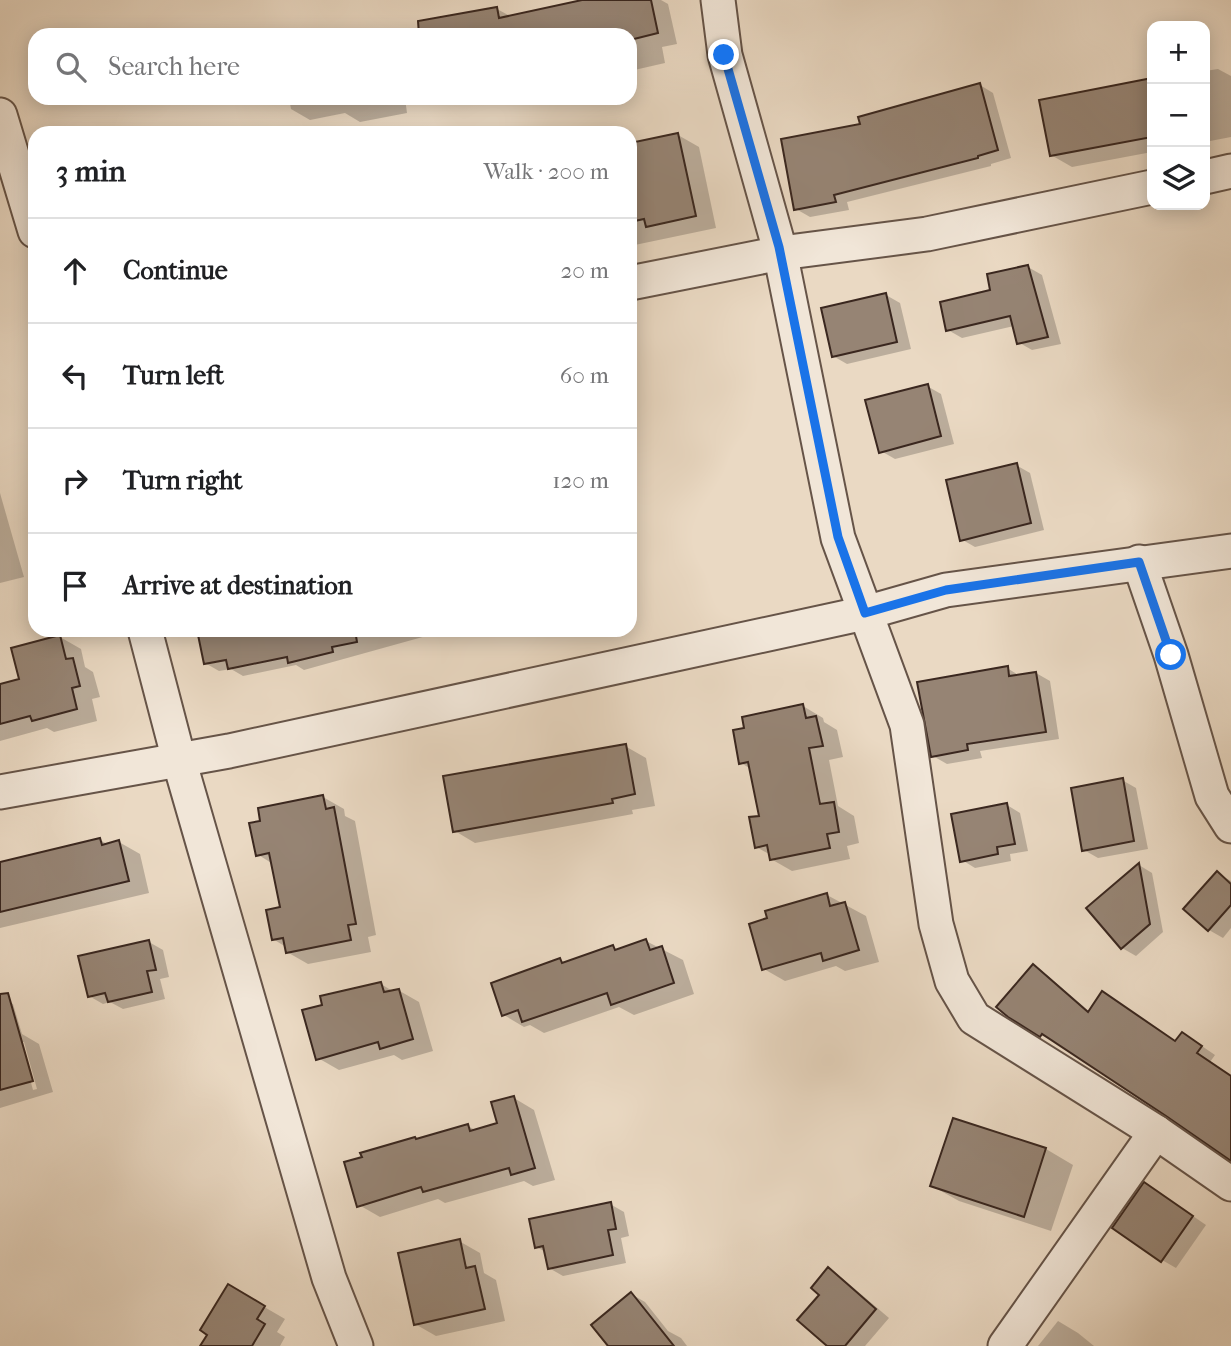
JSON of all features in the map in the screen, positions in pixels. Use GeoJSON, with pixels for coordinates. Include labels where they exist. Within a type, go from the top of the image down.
{"type":"FeatureCollection","features":[{"type":"Feature","properties":{"kind":"street"},"geometry":{"type":"LineString","coordinates":[[718,0],[724,55],[781,253],[838,537],[907,725],[936,923],[952,981],[974,1018],[1156,1132],[1231,1184]]}},
{"type":"Feature","properties":{"kind":"street"},"geometry":{"type":"LineString","coordinates":[[0,115],[28,208]]}},
{"type":"Feature","properties":{"kind":"street"},"geometry":{"type":"LineString","coordinates":[[1210,176],[1231,171]]}},
{"type":"Feature","properties":{"kind":"street"},"geometry":{"type":"LineString","coordinates":[[637,282],[781,253],[927,234],[1147,188]]}},
{"type":"Feature","properties":{"kind":"street"},"geometry":{"type":"LineString","coordinates":[[0,792],[179,760],[865,613],[946,590],[1231,551]]}},
{"type":"Feature","properties":{"kind":"street"},"geometry":{"type":"LineString","coordinates":[[1139,562],[1171,655],[1212,796],[1231,825]]}},
{"type":"Feature","properties":{"kind":"street"},"geometry":{"type":"LineString","coordinates":[[147,637],[179,760],[329,1278],[356,1346]]}},
{"type":"Feature","properties":{"kind":"street"},"geometry":{"type":"LineString","coordinates":[[1005,1346],[1156,1132]]}},
{"type":"Feature","properties":{"kind":"building"},"geometry":{"type":"Polygon","coordinates":[[[582,0],[651,0],[658,33],[637,38],[637,28],[418,28],[418,21],[497,7],[499,18],[582,0]]]}},
{"type":"Feature","properties":{"kind":"building"},"geometry":{"type":"Polygon","coordinates":[[[1147,79],[1147,138],[1050,156],[1039,100],[1147,79]]]}},
{"type":"Feature","properties":{"kind":"building"},"geometry":{"type":"Polygon","coordinates":[[[980,83],[998,150],[978,158],[834,195],[836,202],[794,210],[781,139],[860,124],[858,117],[980,83]]]}},
{"type":"Feature","properties":{"kind":"building"},"geometry":{"type":"Polygon","coordinates":[[[678,133],[696,216],[646,227],[644,219],[637,220],[637,142],[678,133]]]}},
{"type":"Feature","properties":{"kind":"building"},"geometry":{"type":"Polygon","coordinates":[[[1028,265],[1048,337],[1017,344],[1010,316],[946,331],[940,302],[990,290],[987,274],[1028,265]]]}},
{"type":"Feature","properties":{"kind":"building"},"geometry":{"type":"Polygon","coordinates":[[[886,293],[897,342],[832,357],[821,308],[886,293]]]}},
{"type":"Feature","properties":{"kind":"building"},"geometry":{"type":"Polygon","coordinates":[[[928,384],[941,436],[879,453],[865,400],[928,384]]]}},
{"type":"Feature","properties":{"kind":"building"},"geometry":{"type":"Polygon","coordinates":[[[1017,463],[1031,523],[960,541],[946,480],[1017,463]]]}},
{"type":"Feature","properties":{"kind":"building"},"geometry":{"type":"Polygon","coordinates":[[[60,637],[66,659],[73,658],[80,686],[72,688],[77,709],[32,721],[30,716],[0,724],[0,684],[19,679],[11,648],[60,637]]]}},
{"type":"Feature","properties":{"kind":"building"},"geometry":{"type":"Polygon","coordinates":[[[198,637],[356,637],[357,642],[332,647],[333,652],[288,663],[287,657],[228,669],[226,660],[204,664],[198,637]]]}},
{"type":"Feature","properties":{"kind":"building"},"geometry":{"type":"Polygon","coordinates":[[[1008,666],[1009,676],[1036,672],[1046,732],[967,744],[968,750],[931,757],[917,682],[1008,666]]]}},
{"type":"Feature","properties":{"kind":"building"},"geometry":{"type":"Polygon","coordinates":[[[803,704],[806,718],[816,716],[823,746],[809,748],[820,804],[834,802],[839,832],[827,834],[830,848],[770,860],[767,845],[755,848],[749,817],[759,816],[748,762],[739,764],[733,730],[744,728],[742,717],[803,704]]]}},
{"type":"Feature","properties":{"kind":"building"},"geometry":{"type":"Polygon","coordinates":[[[626,744],[635,794],[612,799],[613,803],[453,832],[443,776],[626,744]]]}},
{"type":"Feature","properties":{"kind":"building"},"geometry":{"type":"Polygon","coordinates":[[[1123,778],[1134,841],[1082,851],[1071,788],[1123,778]]]}},
{"type":"Feature","properties":{"kind":"building"},"geometry":{"type":"Polygon","coordinates":[[[323,795],[326,809],[334,807],[356,924],[348,925],[351,940],[286,953],[283,938],[272,940],[266,910],[280,907],[269,853],[256,856],[249,823],[260,821],[258,808],[323,795]]]}},
{"type":"Feature","properties":{"kind":"building"},"geometry":{"type":"Polygon","coordinates":[[[1007,803],[1015,844],[997,847],[998,854],[960,862],[951,814],[1007,803]]]}},
{"type":"Feature","properties":{"kind":"building"},"geometry":{"type":"Polygon","coordinates":[[[100,838],[102,845],[119,840],[129,881],[0,912],[0,862],[100,838]]]}},
{"type":"Feature","properties":{"kind":"building"},"geometry":{"type":"Polygon","coordinates":[[[1139,863],[1150,924],[1121,949],[1086,908],[1139,863]]]}},
{"type":"Feature","properties":{"kind":"building"},"geometry":{"type":"Polygon","coordinates":[[[1217,871],[1231,884],[1231,905],[1208,931],[1183,909],[1217,871]]]}},
{"type":"Feature","properties":{"kind":"building"},"geometry":{"type":"Polygon","coordinates":[[[827,893],[830,906],[845,902],[859,950],[823,961],[821,953],[762,970],[749,924],[767,918],[765,911],[827,893]]]}},
{"type":"Feature","properties":{"kind":"building"},"geometry":{"type":"Polygon","coordinates":[[[646,939],[650,950],[662,946],[674,983],[611,1005],[607,993],[522,1022],[518,1010],[502,1016],[491,983],[560,958],[562,963],[613,945],[615,950],[646,939]]]}},
{"type":"Feature","properties":{"kind":"building"},"geometry":{"type":"Polygon","coordinates":[[[149,940],[156,970],[147,971],[152,992],[108,1002],[105,993],[88,997],[78,956],[149,940]]]}},
{"type":"Feature","properties":{"kind":"building"},"geometry":{"type":"Polygon","coordinates":[[[1033,964],[1088,1012],[1102,991],[1175,1041],[1182,1032],[1202,1046],[1197,1053],[1231,1076],[1231,1161],[1042,1034],[1040,1037],[996,1007],[1033,964]]]}},
{"type":"Feature","properties":{"kind":"building"},"geometry":{"type":"Polygon","coordinates":[[[381,982],[384,992],[399,989],[413,1039],[380,1049],[378,1042],[316,1060],[302,1010],[322,1005],[320,996],[381,982]]]}},
{"type":"Feature","properties":{"kind":"building"},"geometry":{"type":"Polygon","coordinates":[[[8,993],[33,1081],[0,1090],[0,994],[8,993]]]}},
{"type":"Feature","properties":{"kind":"building"},"geometry":{"type":"Polygon","coordinates":[[[514,1096],[535,1168],[511,1175],[509,1168],[423,1192],[421,1187],[357,1207],[344,1162],[362,1157],[360,1153],[415,1137],[416,1139],[468,1124],[470,1131],[497,1123],[491,1102],[514,1096]]]}},
{"type":"Feature","properties":{"kind":"building"},"geometry":{"type":"Polygon","coordinates":[[[953,1118],[1046,1148],[1024,1217],[930,1186],[953,1118]]]}},
{"type":"Feature","properties":{"kind":"building"},"geometry":{"type":"Polygon","coordinates":[[[1144,1182],[1193,1216],[1161,1262],[1112,1228],[1144,1182]]]}},
{"type":"Feature","properties":{"kind":"building"},"geometry":{"type":"Polygon","coordinates":[[[611,1202],[616,1229],[608,1230],[613,1255],[548,1269],[543,1246],[535,1248],[529,1219],[611,1202]]]}},
{"type":"Feature","properties":{"kind":"building"},"geometry":{"type":"Polygon","coordinates":[[[460,1239],[466,1268],[475,1266],[485,1309],[414,1325],[398,1253],[460,1239]]]}},
{"type":"Feature","properties":{"kind":"building"},"geometry":{"type":"Polygon","coordinates":[[[828,1267],[876,1309],[845,1346],[827,1346],[797,1320],[819,1295],[811,1288],[828,1267]]]}},
{"type":"Feature","properties":{"kind":"building"},"geometry":{"type":"Polygon","coordinates":[[[228,1284],[265,1306],[257,1319],[265,1324],[252,1346],[200,1346],[207,1335],[200,1330],[228,1284]]]}},
{"type":"Feature","properties":{"kind":"building"},"geometry":{"type":"Polygon","coordinates":[[[631,1292],[674,1346],[608,1346],[591,1325],[631,1292]]]}},
{"type":"Feature","properties":{"kind":"route"},"geometry":{"type":"LineString","coordinates":[[724,55],[779,247],[838,537],[865,613],[946,590],[1139,562],[1171,655]]}}]}
